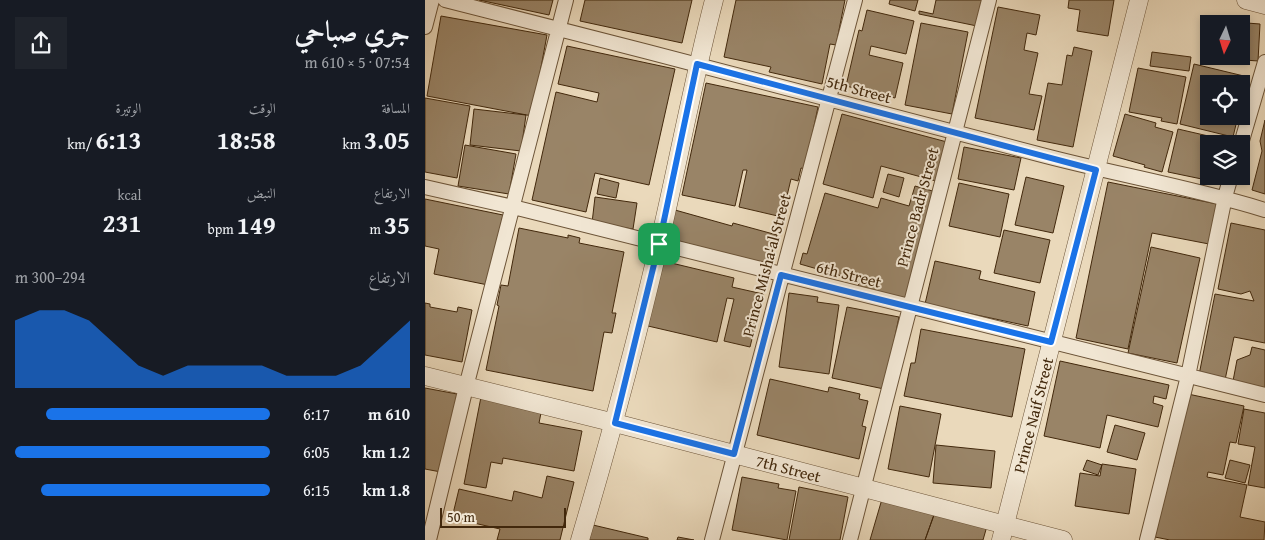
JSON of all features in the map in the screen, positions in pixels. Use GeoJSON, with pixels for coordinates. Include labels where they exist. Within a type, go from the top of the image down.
{"type":"FeatureCollection","features":[{"type":"Feature","properties":{"kind":"street"},"geometry":{"type":"LineString","coordinates":[[425,27],[432,0]]}},
{"type":"Feature","properties":{"kind":"street","name":"5th Street"},"geometry":{"type":"LineString","coordinates":[[445,0],[697,64],[1096,170],[1225,198],[1265,210]]}},
{"type":"Feature","properties":{"kind":"street"},"geometry":{"type":"LineString","coordinates":[[429,540],[466,387],[566,0]]}},
{"type":"Feature","properties":{"kind":"street"},"geometry":{"type":"LineString","coordinates":[[580,540],[615,423],[659,244],[697,64],[714,0]]}},
{"type":"Feature","properties":{"kind":"street","name":"Prince Misha'al Street"},"geometry":{"type":"LineString","coordinates":[[712,540],[855,0]]}},
{"type":"Feature","properties":{"kind":"street","name":"Prince Badr Street"},"geometry":{"type":"LineString","coordinates":[[850,540],[989,0]]}},
{"type":"Feature","properties":{"kind":"street","name":"Prince Naif Street"},"geometry":{"type":"LineString","coordinates":[[1003,532],[1139,0]]}},
{"type":"Feature","properties":{"kind":"street"},"geometry":{"type":"LineString","coordinates":[[1246,0],[1265,5]]}},
{"type":"Feature","properties":{"kind":"street"},"geometry":{"type":"LineString","coordinates":[[1244,135],[1265,62]]}},
{"type":"Feature","properties":{"kind":"street"},"geometry":{"type":"LineString","coordinates":[[1147,540],[1188,376],[1229,185]]}},
{"type":"Feature","properties":{"kind":"street","name":"6th Street"},"geometry":{"type":"LineString","coordinates":[[425,187],[513,207],[1265,395]]}},
{"type":"Feature","properties":{"kind":"street","name":"7th Street"},"geometry":{"type":"LineString","coordinates":[[425,376],[615,423],[863,488],[1003,532],[1063,540]]}},
{"type":"Feature","properties":{"kind":"building"},"geometry":{"type":"Polygon","coordinates":[[[479,0],[553,0],[549,15],[479,0]]]}},
{"type":"Feature","properties":{"kind":"building"},"geometry":{"type":"Polygon","coordinates":[[[585,0],[692,0],[682,43],[580,21],[585,0]]]}},
{"type":"Feature","properties":{"kind":"building"},"geometry":{"type":"Polygon","coordinates":[[[736,0],[845,0],[836,45],[830,44],[822,84],[769,72],[771,67],[724,57],[736,0]]]}},
{"type":"Feature","properties":{"kind":"building"},"geometry":{"type":"Polygon","coordinates":[[[890,0],[918,0],[915,11],[889,4],[890,0]]]}},
{"type":"Feature","properties":{"kind":"building"},"geometry":{"type":"Polygon","coordinates":[[[936,0],[983,0],[977,26],[919,14],[919,11],[933,14],[936,0]]]}},
{"type":"Feature","properties":{"kind":"building"},"geometry":{"type":"Polygon","coordinates":[[[1069,0],[1114,0],[1108,36],[1077,31],[1080,10],[1068,8],[1069,0]]]}},
{"type":"Feature","properties":{"kind":"building"},"geometry":{"type":"Polygon","coordinates":[[[998,7],[1040,15],[1036,35],[1027,33],[1024,50],[1038,53],[1029,94],[1042,96],[1034,130],[975,118],[998,7]]]}},
{"type":"Feature","properties":{"kind":"building"},"geometry":{"type":"Polygon","coordinates":[[[867,10],[914,21],[906,54],[871,46],[869,55],[903,63],[895,98],[846,86],[859,30],[862,31],[867,10]]]}},
{"type":"Feature","properties":{"kind":"building"},"geometry":{"type":"Polygon","coordinates":[[[441,16],[547,35],[532,116],[427,96],[441,16]]]}},
{"type":"Feature","properties":{"kind":"building"},"geometry":{"type":"Polygon","coordinates":[[[921,23],[968,32],[952,114],[905,105],[921,23]]]}},
{"type":"Feature","properties":{"kind":"building"},"geometry":{"type":"Polygon","coordinates":[[[1250,23],[1260,24],[1258,61],[1250,60],[1250,23]]]}},
{"type":"Feature","properties":{"kind":"building"},"geometry":{"type":"Polygon","coordinates":[[[567,46],[675,69],[649,185],[595,173],[586,212],[532,200],[556,92],[597,102],[599,93],[558,84],[567,46]]]}},
{"type":"Feature","properties":{"kind":"building"},"geometry":{"type":"Polygon","coordinates":[[[1074,47],[1092,51],[1073,147],[1037,140],[1048,83],[1062,85],[1067,55],[1072,56],[1074,47]]]}},
{"type":"Feature","properties":{"kind":"building"},"geometry":{"type":"Polygon","coordinates":[[[1152,52],[1191,57],[1189,71],[1150,66],[1152,52]]]}},
{"type":"Feature","properties":{"kind":"building"},"geometry":{"type":"Polygon","coordinates":[[[1194,64],[1240,75],[1200,75],[1200,125],[1236,125],[1233,135],[1225,135],[1180,124],[1194,64]]]}},
{"type":"Feature","properties":{"kind":"building"},"geometry":{"type":"Polygon","coordinates":[[[1138,68],[1186,77],[1177,124],[1161,121],[1162,118],[1129,112],[1138,68]]]}},
{"type":"Feature","properties":{"kind":"building"},"geometry":{"type":"Polygon","coordinates":[[[706,83],[818,107],[805,169],[801,168],[798,181],[791,179],[782,217],[739,207],[747,170],[743,170],[735,206],[682,195],[706,83]]]}},
{"type":"Feature","properties":{"kind":"building"},"geometry":{"type":"Polygon","coordinates":[[[425,98],[470,106],[457,178],[425,172],[425,98]]]}},
{"type":"Feature","properties":{"kind":"building"},"geometry":{"type":"Polygon","coordinates":[[[474,109],[526,115],[521,151],[470,145],[474,109]]]}},
{"type":"Feature","properties":{"kind":"building"},"geometry":{"type":"Polygon","coordinates":[[[842,114],[947,142],[936,181],[881,166],[873,198],[823,184],[842,114]]]}},
{"type":"Feature","properties":{"kind":"building"},"geometry":{"type":"Polygon","coordinates":[[[1125,114],[1156,123],[1155,127],[1173,132],[1162,172],[1113,156],[1125,114]]]}},
{"type":"Feature","properties":{"kind":"building"},"geometry":{"type":"Polygon","coordinates":[[[1265,120],[1265,194],[1252,190],[1262,151],[1260,141],[1265,120]]]}},
{"type":"Feature","properties":{"kind":"building"},"geometry":{"type":"Polygon","coordinates":[[[1178,129],[1204,135],[1200,135],[1200,179],[1168,172],[1178,129]]]}},
{"type":"Feature","properties":{"kind":"building"},"geometry":{"type":"Polygon","coordinates":[[[465,145],[516,154],[509,194],[458,186],[465,145]]]}},
{"type":"Feature","properties":{"kind":"building"},"geometry":{"type":"Polygon","coordinates":[[[964,147],[1021,158],[1014,190],[958,179],[964,147]]]}},
{"type":"Feature","properties":{"kind":"building"},"geometry":{"type":"Polygon","coordinates":[[[888,174],[904,178],[899,197],[883,192],[888,174]]]}},
{"type":"Feature","properties":{"kind":"building"},"geometry":{"type":"Polygon","coordinates":[[[1026,177],[1064,186],[1053,233],[1015,225],[1026,177]]]}},
{"type":"Feature","properties":{"kind":"building"},"geometry":{"type":"Polygon","coordinates":[[[600,178],[619,183],[616,198],[597,194],[600,178]]]}},
{"type":"Feature","properties":{"kind":"building"},"geometry":{"type":"Polygon","coordinates":[[[1108,182],[1217,204],[1209,244],[1152,233],[1128,349],[1076,338],[1108,182]]]}},
{"type":"Feature","properties":{"kind":"building"},"geometry":{"type":"Polygon","coordinates":[[[959,183],[1009,194],[1000,237],[949,226],[959,183]]]}},
{"type":"Feature","properties":{"kind":"building"},"geometry":{"type":"Polygon","coordinates":[[[915,186],[936,192],[905,301],[858,287],[859,281],[800,264],[803,253],[807,254],[825,193],[878,208],[881,198],[909,206],[915,186]]]}},
{"type":"Feature","properties":{"kind":"building"},"geometry":{"type":"Polygon","coordinates":[[[595,197],[637,203],[633,229],[592,223],[595,197]]]}},
{"type":"Feature","properties":{"kind":"building"},"geometry":{"type":"Polygon","coordinates":[[[425,199],[503,215],[488,285],[434,274],[439,249],[425,246],[425,199]]]}},
{"type":"Feature","properties":{"kind":"building"},"geometry":{"type":"Polygon","coordinates":[[[675,210],[732,226],[733,223],[777,235],[768,267],[667,239],[675,210]]]}},
{"type":"Feature","properties":{"kind":"building"},"geometry":{"type":"Polygon","coordinates":[[[1231,223],[1265,230],[1265,343],[1234,337],[1225,380],[1199,375],[1215,294],[1254,301],[1250,291],[1241,294],[1218,289],[1231,223]]]}},
{"type":"Feature","properties":{"kind":"building"},"geometry":{"type":"Polygon","coordinates":[[[519,228],[568,238],[568,235],[580,238],[579,243],[624,252],[612,313],[616,313],[612,333],[604,332],[593,391],[486,370],[499,306],[497,305],[501,285],[508,286],[519,228]]]}},
{"type":"Feature","properties":{"kind":"building"},"geometry":{"type":"Polygon","coordinates":[[[1004,230],[1050,240],[1040,283],[994,273],[1004,230]]]}},
{"type":"Feature","properties":{"kind":"building"},"geometry":{"type":"Polygon","coordinates":[[[1151,247],[1200,258],[1177,363],[1128,353],[1151,247]]]}},
{"type":"Feature","properties":{"kind":"building"},"geometry":{"type":"Polygon","coordinates":[[[663,261],[734,278],[732,287],[763,294],[750,347],[724,341],[734,299],[727,298],[717,342],[648,326],[663,261]]]}},
{"type":"Feature","properties":{"kind":"building"},"geometry":{"type":"Polygon","coordinates":[[[935,261],[981,271],[979,279],[1035,292],[1028,326],[925,304],[935,261]]]}},
{"type":"Feature","properties":{"kind":"building"},"geometry":{"type":"Polygon","coordinates":[[[789,293],[818,297],[817,302],[839,305],[829,374],[779,367],[789,293]]]}},
{"type":"Feature","properties":{"kind":"building"},"geometry":{"type":"Polygon","coordinates":[[[425,303],[430,304],[430,307],[457,312],[458,307],[472,310],[462,362],[425,355],[425,303]]]}},
{"type":"Feature","properties":{"kind":"building"},"geometry":{"type":"Polygon","coordinates":[[[847,307],[899,317],[884,389],[832,378],[847,307]]]}},
{"type":"Feature","properties":{"kind":"building"},"geometry":{"type":"Polygon","coordinates":[[[921,329],[1025,349],[1012,417],[904,396],[911,363],[915,363],[921,329]]]}},
{"type":"Feature","properties":{"kind":"building"},"geometry":{"type":"Polygon","coordinates":[[[1252,347],[1265,350],[1265,388],[1233,381],[1237,360],[1250,355],[1252,347]]]}},
{"type":"Feature","properties":{"kind":"building"},"geometry":{"type":"Polygon","coordinates":[[[1060,361],[1169,385],[1166,399],[1154,396],[1153,403],[1163,406],[1158,427],[1107,415],[1100,448],[1044,436],[1060,361]]]}},
{"type":"Feature","properties":{"kind":"building"},"geometry":{"type":"Polygon","coordinates":[[[770,379],[828,392],[829,387],[860,394],[859,399],[868,401],[862,426],[866,427],[859,459],[757,435],[770,379]]]}},
{"type":"Feature","properties":{"kind":"building"},"geometry":{"type":"Polygon","coordinates":[[[425,388],[457,394],[441,472],[425,469],[425,388]]]}},
{"type":"Feature","properties":{"kind":"building"},"geometry":{"type":"Polygon","coordinates":[[[1188,394],[1244,406],[1236,443],[1230,442],[1223,475],[1208,472],[1207,477],[1247,485],[1240,517],[1265,522],[1264,540],[1170,540],[1155,537],[1169,467],[1173,467],[1188,394]]]}},
{"type":"Feature","properties":{"kind":"building"},"geometry":{"type":"Polygon","coordinates":[[[481,397],[542,408],[539,423],[582,431],[574,471],[503,458],[502,464],[491,462],[486,488],[464,484],[481,397]]]}},
{"type":"Feature","properties":{"kind":"building"},"geometry":{"type":"Polygon","coordinates":[[[900,406],[941,414],[929,477],[888,469],[900,406]]]}},
{"type":"Feature","properties":{"kind":"building"},"geometry":{"type":"Polygon","coordinates":[[[1244,409],[1265,413],[1265,488],[1248,485],[1255,447],[1238,444],[1244,409]]]}},
{"type":"Feature","properties":{"kind":"building"},"geometry":{"type":"Polygon","coordinates":[[[1115,425],[1145,433],[1137,460],[1107,452],[1115,425]]]}},
{"type":"Feature","properties":{"kind":"building"},"geometry":{"type":"Polygon","coordinates":[[[936,445],[995,451],[991,488],[933,483],[936,445]]]}},
{"type":"Feature","properties":{"kind":"building"},"geometry":{"type":"Polygon","coordinates":[[[1087,460],[1102,465],[1098,475],[1083,470],[1087,460]]]}},
{"type":"Feature","properties":{"kind":"building"},"geometry":{"type":"Polygon","coordinates":[[[1230,460],[1250,465],[1245,483],[1225,478],[1230,460]]]}},
{"type":"Feature","properties":{"kind":"building"},"geometry":{"type":"Polygon","coordinates":[[[1102,464],[1136,469],[1129,514],[1075,506],[1080,473],[1100,476],[1102,464]]]}},
{"type":"Feature","properties":{"kind":"building"},"geometry":{"type":"Polygon","coordinates":[[[547,476],[574,482],[560,540],[497,540],[500,529],[452,518],[459,489],[512,501],[514,491],[542,498],[547,476]]]}},
{"type":"Feature","properties":{"kind":"building"},"geometry":{"type":"Polygon","coordinates":[[[742,477],[779,484],[778,488],[796,491],[787,540],[732,530],[742,477]]]}},
{"type":"Feature","properties":{"kind":"building"},"geometry":{"type":"Polygon","coordinates":[[[799,487],[848,497],[840,540],[789,540],[799,487]]]}},
{"type":"Feature","properties":{"kind":"building"},"geometry":{"type":"Polygon","coordinates":[[[882,499],[935,512],[925,540],[870,540],[882,499]]]}},
{"type":"Feature","properties":{"kind":"building"},"geometry":{"type":"Polygon","coordinates":[[[935,512],[987,526],[983,540],[925,540],[935,512]]]}},
{"type":"Feature","properties":{"kind":"building"},"geometry":{"type":"Polygon","coordinates":[[[593,525],[648,538],[648,540],[589,540],[593,525]]]}},
{"type":"Feature","properties":{"kind":"building"},"geometry":{"type":"Polygon","coordinates":[[[678,537],[694,540],[677,540],[678,537]]]}},
{"type":"Feature","properties":{"kind":"route"},"geometry":{"type":"LineString","coordinates":[[697,64],[1096,170],[1051,342],[781,275],[734,454],[615,423],[659,244],[697,64]]}}]}
